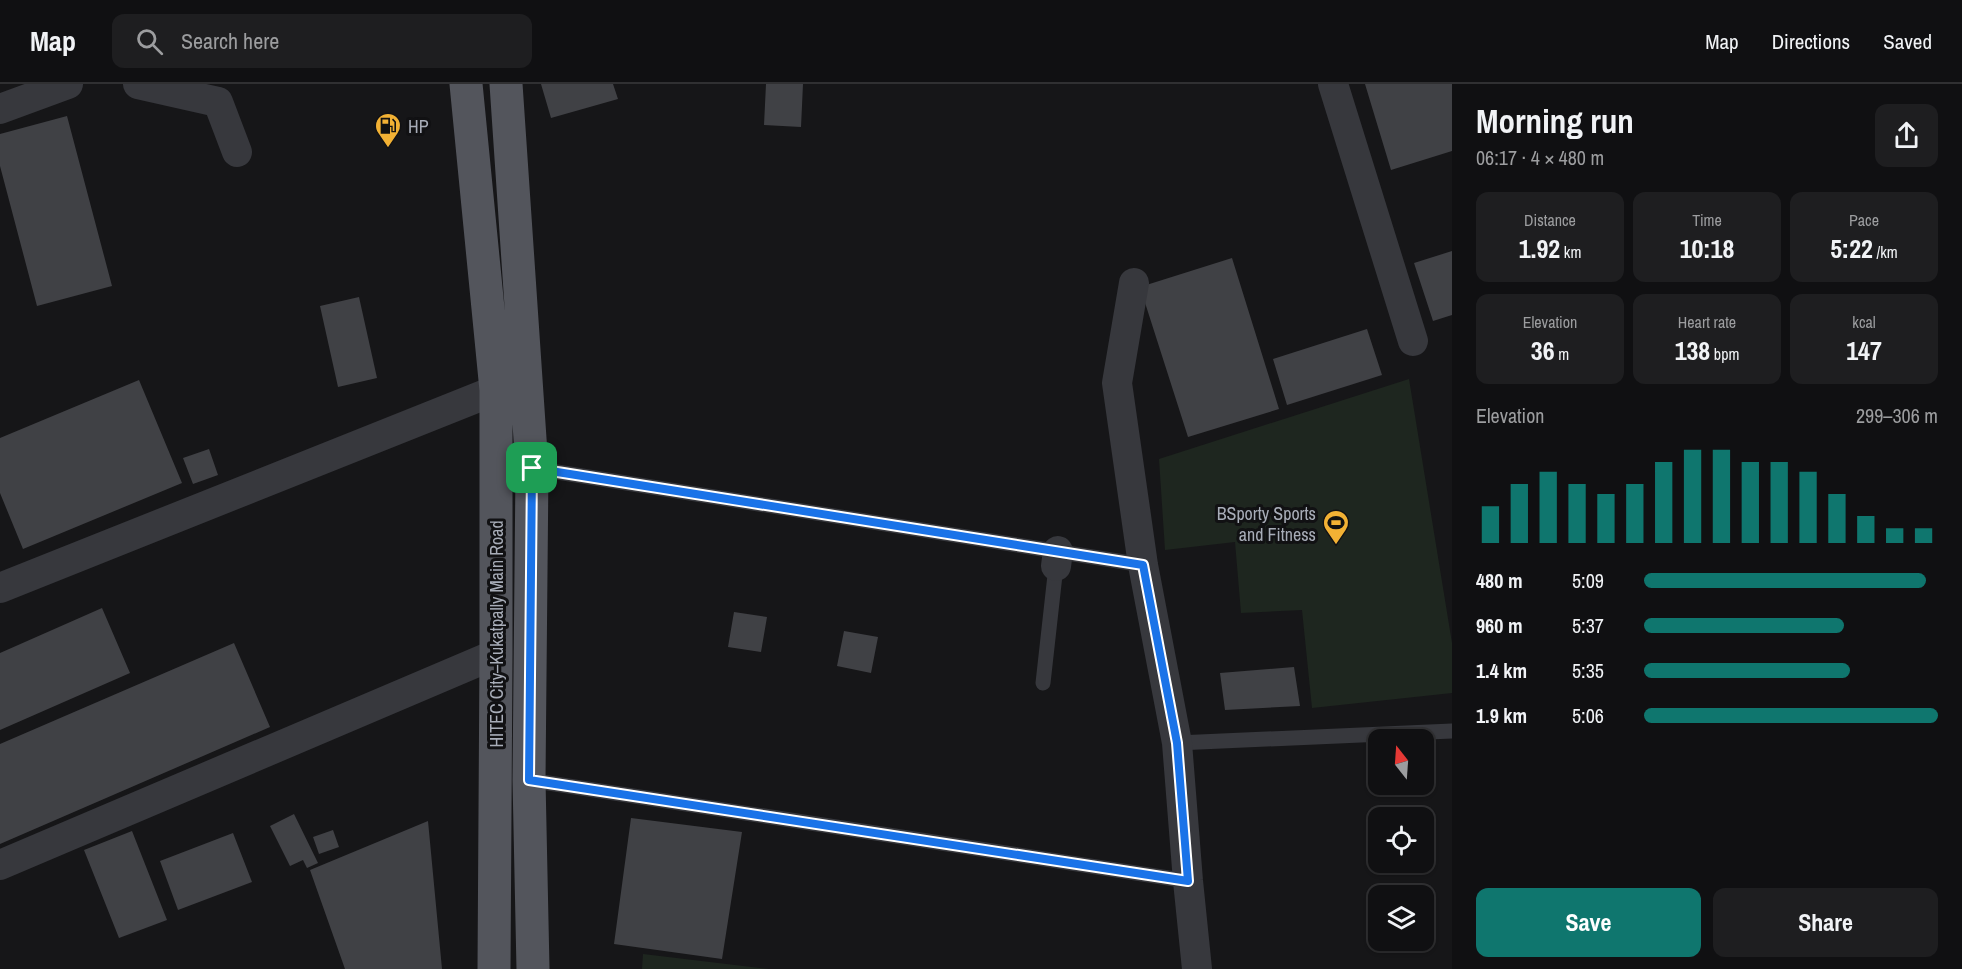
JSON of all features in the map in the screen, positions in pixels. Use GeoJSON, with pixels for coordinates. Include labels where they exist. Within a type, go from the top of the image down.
{"type":"FeatureCollection","features":[{"type":"Feature","properties":{"kind":"main road","name":"HITEC City–Kukatpally Main Road"},"geometry":{"type":"LineString","coordinates":[[466,84],[496,390],[494,969]]}},
{"type":"Feature","properties":{"kind":"main road","name":"HITEC City–Kukatpally Main Road"},"geometry":{"type":"LineString","coordinates":[[506,84],[532,468],[529,780],[533,969]]}},
{"type":"Feature","properties":{"kind":"street"},"geometry":{"type":"LineString","coordinates":[[0,109],[68,84]]}},
{"type":"Feature","properties":{"kind":"street"},"geometry":{"type":"LineString","coordinates":[[142,84],[218,102],[237,152]]}},
{"type":"Feature","properties":{"kind":"street"},"geometry":{"type":"LineString","coordinates":[[1333,84],[1413,341]]}},
{"type":"Feature","properties":{"kind":"street"},"geometry":{"type":"LineString","coordinates":[[1134,283],[1117,383],[1143,565],[1177,743],[1197,969]]}},
{"type":"Feature","properties":{"kind":"street"},"geometry":{"type":"LineString","coordinates":[[0,588],[496,390]]}},
{"type":"Feature","properties":{"kind":"street"},"geometry":{"type":"LineString","coordinates":[[0,865],[496,654]]}},
{"type":"Feature","properties":{"kind":"lane"},"geometry":{"type":"LineString","coordinates":[[532,468],[1057,559],[1143,565]]}},
{"type":"Feature","properties":{"kind":"lane"},"geometry":{"type":"LineString","coordinates":[[1042,683],[1057,559]]}},
{"type":"Feature","properties":{"kind":"lane"},"geometry":{"type":"LineString","coordinates":[[1177,743],[1452,731]]}},
{"type":"Feature","properties":{"kind":"lane"},"geometry":{"type":"LineString","coordinates":[[529,780],[1188,881]]}},
{"type":"Feature","properties":{"kind":"shaded area","name":"BSporty Sports and Fitness"},"geometry":{"type":"Polygon","coordinates":[[[1409,379],[1452,643],[1452,693],[1312,708],[1302,610],[1241,613],[1235,542],[1165,550],[1159,459],[1409,379]]]}},
{"type":"Feature","properties":{"kind":"shaded area"},"geometry":{"type":"Polygon","coordinates":[[[643,954],[769,969],[642,969],[643,954]]]}},
{"type":"Feature","properties":{"kind":"building"},"geometry":{"type":"Polygon","coordinates":[[[541,84],[613,84],[618,99],[551,118],[541,84]]]}},
{"type":"Feature","properties":{"kind":"building"},"geometry":{"type":"Polygon","coordinates":[[[766,84],[803,84],[801,127],[764,125],[766,84]]]}},
{"type":"Feature","properties":{"kind":"building"},"geometry":{"type":"Polygon","coordinates":[[[1365,84],[1452,84],[1452,151],[1391,170],[1365,84]]]}},
{"type":"Feature","properties":{"kind":"building"},"geometry":{"type":"Polygon","coordinates":[[[67,116],[112,286],[37,306],[0,166],[0,134],[67,116]]]}},
{"type":"Feature","properties":{"kind":"building"},"geometry":{"type":"Polygon","coordinates":[[[1452,251],[1452,315],[1433,321],[1414,263],[1452,251]]]}},
{"type":"Feature","properties":{"kind":"building"},"geometry":{"type":"Polygon","coordinates":[[[1232,258],[1279,409],[1188,437],[1140,287],[1232,258]]]}},
{"type":"Feature","properties":{"kind":"building"},"geometry":{"type":"Polygon","coordinates":[[[359,297],[377,378],[338,387],[320,306],[359,297]]]}},
{"type":"Feature","properties":{"kind":"building"},"geometry":{"type":"Polygon","coordinates":[[[1367,329],[1382,375],[1287,405],[1273,359],[1367,329]]]}},
{"type":"Feature","properties":{"kind":"building"},"geometry":{"type":"Polygon","coordinates":[[[139,380],[182,483],[23,549],[0,493],[0,438],[139,380]]]}},
{"type":"Feature","properties":{"kind":"building"},"geometry":{"type":"Polygon","coordinates":[[[209,449],[218,475],[193,484],[183,458],[209,449]]]}},
{"type":"Feature","properties":{"kind":"building"},"geometry":{"type":"Polygon","coordinates":[[[102,608],[130,673],[0,730],[0,653],[102,608]]]}},
{"type":"Feature","properties":{"kind":"building"},"geometry":{"type":"Polygon","coordinates":[[[734,612],[767,617],[761,652],[728,647],[734,612]]]}},
{"type":"Feature","properties":{"kind":"building"},"geometry":{"type":"Polygon","coordinates":[[[844,631],[878,637],[871,673],[837,666],[844,631]]]}},
{"type":"Feature","properties":{"kind":"building"},"geometry":{"type":"Polygon","coordinates":[[[234,643],[270,727],[0,844],[0,744],[234,643]]]}},
{"type":"Feature","properties":{"kind":"building"},"geometry":{"type":"Polygon","coordinates":[[[1294,667],[1300,706],[1225,710],[1220,673],[1294,667]]]}},
{"type":"Feature","properties":{"kind":"building"},"geometry":{"type":"Polygon","coordinates":[[[294,814],[318,863],[307,868],[303,860],[290,866],[270,826],[294,814]]]}},
{"type":"Feature","properties":{"kind":"building"},"geometry":{"type":"Polygon","coordinates":[[[631,818],[742,832],[722,959],[614,944],[631,818]]]}},
{"type":"Feature","properties":{"kind":"building"},"geometry":{"type":"Polygon","coordinates":[[[428,821],[442,969],[345,969],[310,870],[428,821]]]}},
{"type":"Feature","properties":{"kind":"building"},"geometry":{"type":"Polygon","coordinates":[[[333,830],[339,847],[319,854],[313,837],[333,830]]]}},
{"type":"Feature","properties":{"kind":"building"},"geometry":{"type":"Polygon","coordinates":[[[132,831],[167,920],[119,938],[84,850],[132,831]]]}},
{"type":"Feature","properties":{"kind":"building"},"geometry":{"type":"Polygon","coordinates":[[[233,833],[252,882],[178,910],[160,861],[233,833]]]}},
{"type":"Feature","properties":{"kind":"place","name":"HP"},"geometry":{"type":"Point","coordinates":[388,149]}},
{"type":"Feature","properties":{"kind":"place","name":"BSporty Sports and Fitness"},"geometry":{"type":"Point","coordinates":[1336,546]}},
{"type":"Feature","properties":{"kind":"route"},"geometry":{"type":"LineString","coordinates":[[532,468],[1143,565],[1177,743],[1188,881],[529,780],[532,468]]}}]}
